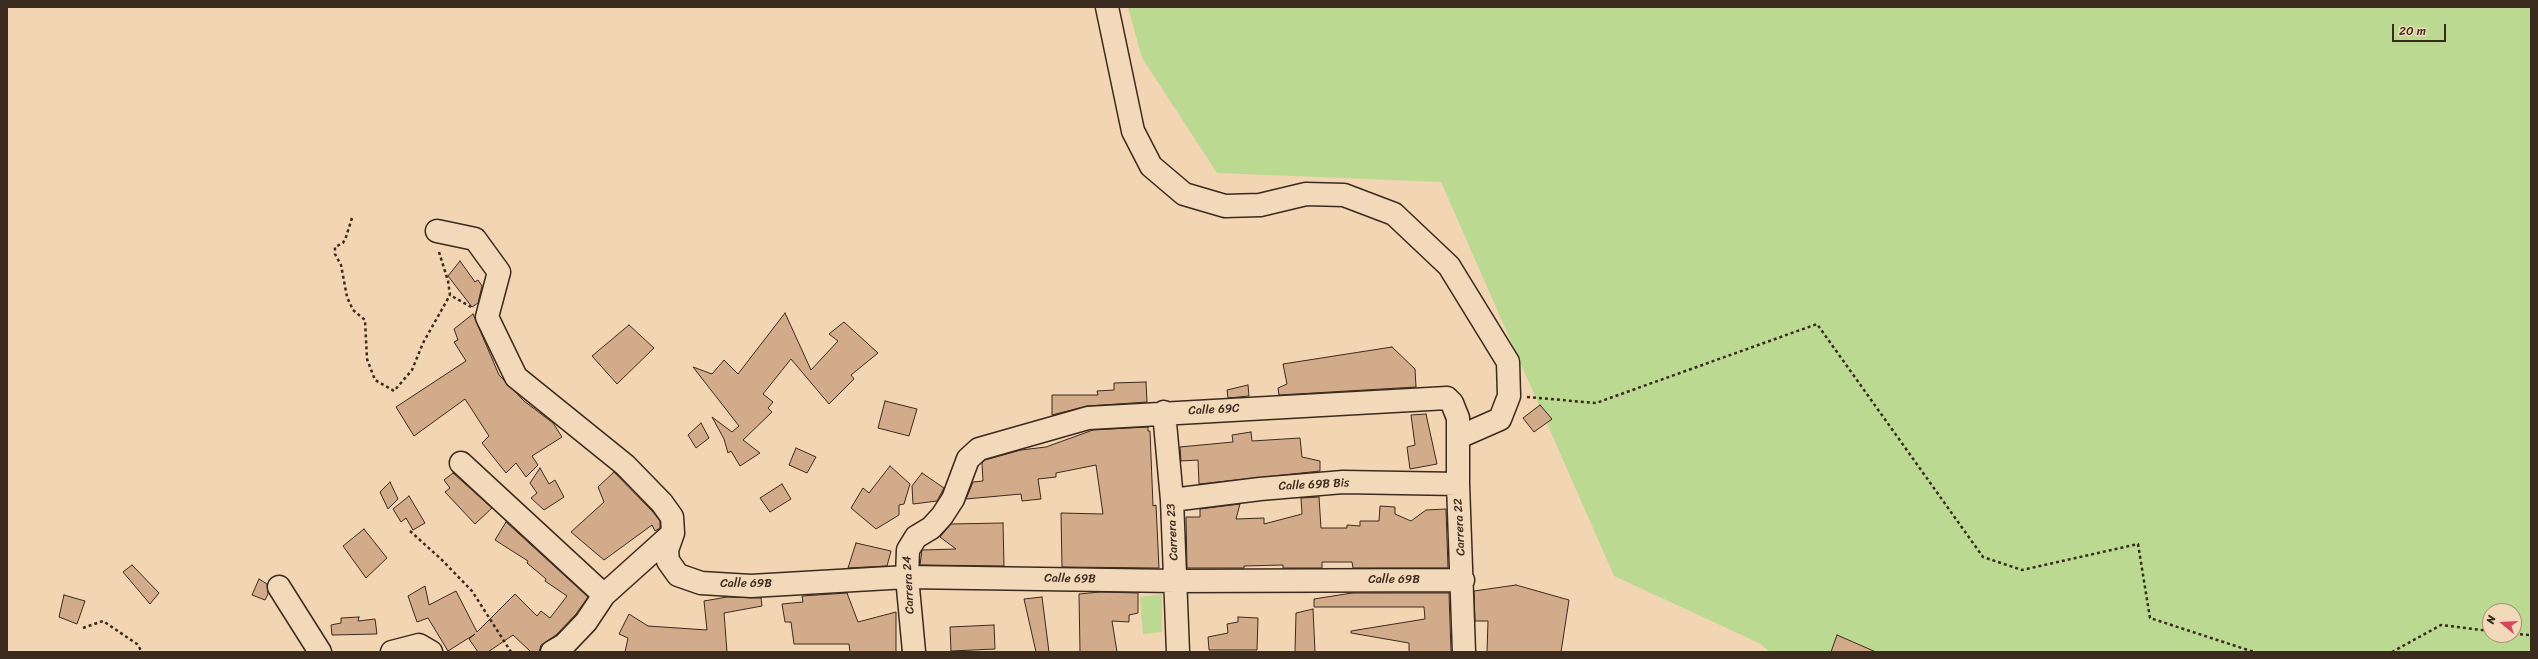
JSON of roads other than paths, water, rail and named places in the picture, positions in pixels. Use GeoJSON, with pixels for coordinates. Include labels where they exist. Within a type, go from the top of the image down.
{"type":"FeatureCollection","features":[{"type":"Feature","properties":{"kind":"street"},"geometry":{"type":"LineString","coordinates":[[1107,7],[1133,131],[1151,166],[1184,194],[1224,206],[1260,205],[1306,194],[1336,195],[1372,204],[1394,214],[1449,266],[1508,362],[1509,396],[1500,419],[1459,437]]}},
{"type":"Feature","properties":{"kind":"street"},"geometry":{"type":"LineString","coordinates":[[437,231],[475,239],[499,272],[487,317],[516,377],[625,465],[662,503],[672,517],[673,533],[604,595],[586,622],[564,645],[552,652]]}},
{"type":"Feature","properties":{"kind":"street","name":"Calle 69C"},"geometry":{"type":"LineString","coordinates":[[979,449],[1088,418],[1164,412],[1447,398],[1452,403]]}},
{"type":"Feature","properties":{"kind":"street","name":"Carrera 22"},"geometry":{"type":"LineString","coordinates":[[1452,403],[1458,418],[1459,437],[1458,484],[1463,580],[1464,652]]}},
{"type":"Feature","properties":{"kind":"street","name":"Carrera 23"},"geometry":{"type":"LineString","coordinates":[[1164,412],[1172,500],[1178,652]]}},
{"type":"Feature","properties":{"kind":"street","name":"Carrera 24"},"geometry":{"type":"LineString","coordinates":[[914,652],[907,576],[908,550],[916,537],[931,528],[942,516],[953,499],[968,459],[979,449]]}},
{"type":"Feature","properties":{"kind":"street"},"geometry":{"type":"LineString","coordinates":[[461,463],[604,595]]}},
{"type":"Feature","properties":{"kind":"street","name":"Calle 69B Bis"},"geometry":{"type":"LineString","coordinates":[[1172,500],[1260,489],[1343,482],[1458,484]]}},
{"type":"Feature","properties":{"kind":"street","name":"Calle 69B"},"geometry":{"type":"LineString","coordinates":[[673,533],[667,550],[668,561],[678,575],[701,583],[751,586],[907,576],[1175,581],[1463,580]]}},
{"type":"Feature","properties":{"kind":"street"},"geometry":{"type":"LineString","coordinates":[[279,587],[320,652]]}},
{"type":"Feature","properties":{"kind":"street"},"geometry":{"type":"LineString","coordinates":[[392,652],[420,645],[431,652]]}}]}
